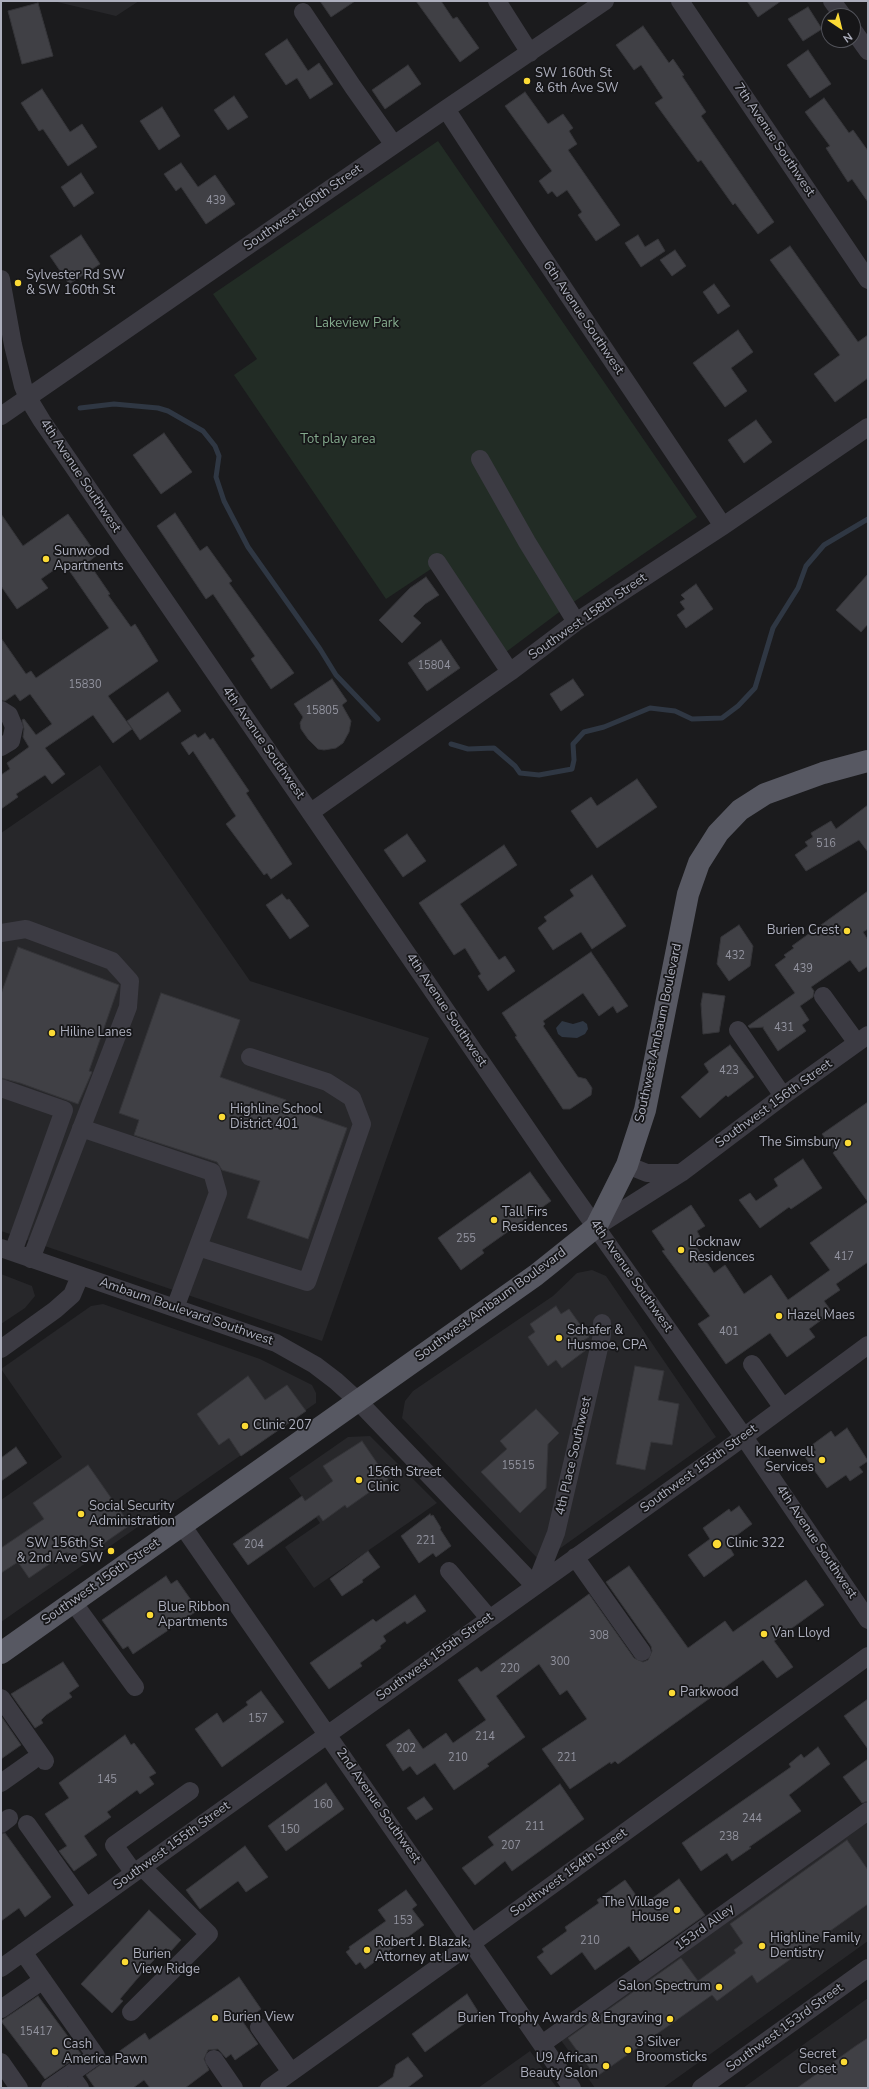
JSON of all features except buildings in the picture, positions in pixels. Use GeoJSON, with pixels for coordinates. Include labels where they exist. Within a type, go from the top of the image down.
{"type":"FeatureCollection","features":[{"type":"Feature","properties":{"kind":"main road","name":"Southwest Ambaum Boulevard"},"geometry":{"type":"LineString","coordinates":[[358,1401],[536,1275],[596,1227],[627,1165],[645,1110],[688,894],[699,863],[724,827],[740,810],[765,794],[823,773],[868,761]]}},
{"type":"Feature","properties":{"kind":"main road","name":"Southwest 156th Street"},"geometry":{"type":"LineString","coordinates":[[1,1653],[358,1401]]}},
{"type":"Feature","properties":{"kind":"street"},"geometry":{"type":"LineString","coordinates":[[497,1],[530,53]]}},
{"type":"Feature","properties":{"kind":"street","name":"Southwest 160th Street"},"geometry":{"type":"LineString","coordinates":[[1,416],[394,144],[605,1]]}},
{"type":"Feature","properties":{"kind":"street","name":"7th Avenue Southwest"},"geometry":{"type":"LineString","coordinates":[[680,1],[868,280]]}},
{"type":"Feature","properties":{"kind":"street"},"geometry":{"type":"LineString","coordinates":[[303,12],[353,88],[394,144]]}},
{"type":"Feature","properties":{"kind":"street"},"geometry":{"type":"LineString","coordinates":[[861,41],[868,51]]}},
{"type":"Feature","properties":{"kind":"street","name":"6th Avenue Southwest"},"geometry":{"type":"LineString","coordinates":[[446,109],[530,238],[723,526]]}},
{"type":"Feature","properties":{"kind":"street","name":"4th Avenue Southwest"},"geometry":{"type":"LineString","coordinates":[[1,280],[13,345],[28,398],[596,1227],[744,1437],[868,1620]]}},
{"type":"Feature","properties":{"kind":"street","name":"Southwest 158th Street"},"geometry":{"type":"LineString","coordinates":[[311,812],[510,672],[576,622],[723,526],[868,427]]}},
{"type":"Feature","properties":{"kind":"street"},"geometry":{"type":"LineString","coordinates":[[480,459],[527,542],[576,622]]}},
{"type":"Feature","properties":{"kind":"street"},"geometry":{"type":"LineString","coordinates":[[437,562],[510,672]]}},
{"type":"Feature","properties":{"kind":"street"},"geometry":{"type":"LineString","coordinates":[[1,710],[9,715],[14,727],[11,741],[1,747]]}},
{"type":"Feature","properties":{"kind":"street"},"geometry":{"type":"LineString","coordinates":[[1,933],[26,929],[112,961],[130,981],[128,1007],[31,1259]]}},
{"type":"Feature","properties":{"kind":"street"},"geometry":{"type":"LineString","coordinates":[[823,996],[863,1039]]}},
{"type":"Feature","properties":{"kind":"street"},"geometry":{"type":"LineString","coordinates":[[738,1030],[783,1096]]}},
{"type":"Feature","properties":{"kind":"street","name":"Southwest 156th Street"},"geometry":{"type":"LineString","coordinates":[[596,1227],[681,1173],[783,1096],[863,1039]]}},
{"type":"Feature","properties":{"kind":"street"},"geometry":{"type":"LineString","coordinates":[[198,1247],[307,1282],[362,1124],[352,1098],[327,1082],[250,1057]]}},
{"type":"Feature","properties":{"kind":"street"},"geometry":{"type":"LineString","coordinates":[[1,1088],[64,1110],[7,1250]]}},
{"type":"Feature","properties":{"kind":"street"},"geometry":{"type":"LineString","coordinates":[[81,1128],[212,1172],[218,1193],[175,1308]]}},
{"type":"Feature","properties":{"kind":"street"},"geometry":{"type":"LineString","coordinates":[[627,1165],[648,1173],[681,1173]]}},
{"type":"Feature","properties":{"kind":"street","name":"Ambaum Boulevard Southwest"},"geometry":{"type":"LineString","coordinates":[[7,1250],[265,1339],[315,1365],[336,1381],[358,1401],[535,1586]]}},
{"type":"Feature","properties":{"kind":"street"},"geometry":{"type":"LineString","coordinates":[[1,1349],[72,1296],[80,1276]]}},
{"type":"Feature","properties":{"kind":"street","name":"4th Place Southwest"},"geometry":{"type":"LineString","coordinates":[[535,1586],[556,1532],[602,1335],[602,1323]]}},
{"type":"Feature","properties":{"kind":"street","name":"Southwest 155th Street"},"geometry":{"type":"LineString","coordinates":[[1,1968],[744,1437],[868,1345]]}},
{"type":"Feature","properties":{"kind":"street"},"geometry":{"type":"LineString","coordinates":[[752,1364],[783,1408]]}},
{"type":"Feature","properties":{"kind":"street","name":"2nd Avenue Southwest"},"geometry":{"type":"LineString","coordinates":[[182,1525],[572,2088]]}},
{"type":"Feature","properties":{"kind":"street"},"geometry":{"type":"LineString","coordinates":[[575,1557],[642,1652]]}},
{"type":"Feature","properties":{"kind":"street"},"geometry":{"type":"LineString","coordinates":[[449,1571],[489,1618]]}},
{"type":"Feature","properties":{"kind":"street"},"geometry":{"type":"LineString","coordinates":[[73,1602],[135,1687]]}},
{"type":"Feature","properties":{"kind":"street","name":"Southwest 154th Street"},"geometry":{"type":"LineString","coordinates":[[268,2088],[472,1943],[868,1656]]}},
{"type":"Feature","properties":{"kind":"street"},"geometry":{"type":"LineString","coordinates":[[1,1698],[38,1761],[1,1783]]}},
{"type":"Feature","properties":{"kind":"street"},"geometry":{"type":"LineString","coordinates":[[131,2012],[209,1934],[138,1870],[114,1845],[190,1790]]}},
{"type":"Feature","properties":{"kind":"street","name":"153rd Alley"},"geometry":{"type":"LineString","coordinates":[[542,2044],[868,1811]]}},
{"type":"Feature","properties":{"kind":"street"},"geometry":{"type":"LineString","coordinates":[[27,1824],[86,1907]]}},
{"type":"Feature","properties":{"kind":"street"},"geometry":{"type":"LineString","coordinates":[[23,1952],[96,2056],[75,2081],[50,2088]]}},
{"type":"Feature","properties":{"kind":"street","name":"Southwest 153rd Street"},"geometry":{"type":"LineString","coordinates":[[701,2088],[868,1968]]}},
{"type":"Feature","properties":{"kind":"street"},"geometry":{"type":"LineString","coordinates":[[1,2009],[43,1980]]}},
{"type":"Feature","properties":{"kind":"street"},"geometry":{"type":"LineString","coordinates":[[259,2027],[291,2072]]}},
{"type":"Feature","properties":{"kind":"street"},"geometry":{"type":"LineString","coordinates":[[214,2059],[234,2088]]}},
{"type":"Feature","properties":{"kind":"street"},"geometry":{"type":"LineString","coordinates":[[1,2062],[19,2088]]}},
{"type":"Feature","properties":{"kind":"shaded area"},"geometry":{"type":"Polygon","coordinates":[[[53,1],[139,1],[116,16],[53,1]]]}},
{"type":"Feature","properties":{"kind":"shaded area"},"geometry":{"type":"Polygon","coordinates":[[[100,765],[250,981],[429,1038],[322,1341],[1,1231],[1,833],[100,765]]]}},
{"type":"Feature","properties":{"kind":"shaded area"},"geometry":{"type":"Polygon","coordinates":[[[592,1270],[606,1276],[716,1437],[541,1562],[402,1418],[405,1401],[413,1391],[553,1296],[577,1273],[592,1270]]]}},
{"type":"Feature","properties":{"kind":"shaded area"},"geometry":{"type":"Polygon","coordinates":[[[1,1274],[32,1286],[35,1296],[25,1308],[1,1324],[1,1274]]]}},
{"type":"Feature","properties":{"kind":"shaded area"},"geometry":{"type":"Polygon","coordinates":[[[103,1304],[260,1359],[312,1385],[316,1393],[316,1403],[1,1622],[1,1500],[62,1457],[1,1369],[91,1306],[103,1304]]]}},
{"type":"Feature","properties":{"kind":"shaded area"},"geometry":{"type":"Polygon","coordinates":[[[370,1436],[437,1503],[314,1588],[285,1547],[320,1523],[289,1478],[348,1437],[370,1436]]]}},
{"type":"Feature","properties":{"kind":"shaded area"},"geometry":{"type":"Polygon","coordinates":[[[868,1804],[868,1941],[663,2088],[595,2088],[553,2029],[868,1804]]]}},
{"type":"Feature","properties":{"kind":"shaded area"},"geometry":{"type":"Polygon","coordinates":[[[868,1998],[868,2088],[743,2088],[868,1998]]]}},
{"type":"Feature","properties":{"kind":"shaded area"},"geometry":{"type":"Polygon","coordinates":[[[530,2051],[557,2088],[478,2088],[530,2051]]]}},
{"type":"Feature","properties":{"kind":"green space","name":"Lakeview Park"},"geometry":{"type":"Polygon","coordinates":[[[438,141],[697,517],[562,610],[502,655],[440,563],[386,599],[234,375],[257,359],[213,294],[438,141]]]}},
{"type":"Feature","properties":{"kind":"water"},"geometry":{"type":"Polygon","coordinates":[[[562,1021],[573,1024],[583,1021],[587,1024],[588,1029],[585,1034],[577,1038],[562,1037],[558,1034],[556,1028],[562,1021]]]}},
{"type":"Feature","properties":{"kind":"waterway"},"geometry":{"type":"LineString","coordinates":[[80,408],[114,404],[158,408],[168,411],[203,431],[215,446],[219,456],[216,477],[224,501],[248,547],[320,649],[336,675],[378,719]]}},
{"type":"Feature","properties":{"kind":"waterway"},"geometry":{"type":"LineString","coordinates":[[451,744],[468,749],[494,748],[515,766],[520,773],[539,775],[572,769],[574,760],[573,744],[584,732],[604,727],[650,708],[675,711],[692,719],[722,718],[738,706],[755,688],[773,628],[798,588],[806,566],[824,545],[868,519]]}},
{"type":"Feature","properties":{"kind":"place","name":"SW 160th St & 6th Ave SW"},"geometry":{"type":"Point","coordinates":[527,81]}},
{"type":"Feature","properties":{"kind":"place","name":"Sylvester Rd SW & SW 160th St"},"geometry":{"type":"Point","coordinates":[18,283]}},
{"type":"Feature","properties":{"kind":"place","name":"Sunwood Apartments"},"geometry":{"type":"Point","coordinates":[46,559]}},
{"type":"Feature","properties":{"kind":"place","name":"Burien Crest"},"geometry":{"type":"Point","coordinates":[847,931]}},
{"type":"Feature","properties":{"kind":"place","name":"Hiline Lanes"},"geometry":{"type":"Point","coordinates":[52,1033]}},
{"type":"Feature","properties":{"kind":"place","name":"Highline School District 401"},"geometry":{"type":"Point","coordinates":[222,1117]}},
{"type":"Feature","properties":{"kind":"place","name":"The Simsbury"},"geometry":{"type":"Point","coordinates":[848,1143]}},
{"type":"Feature","properties":{"kind":"place","name":"Tall Firs Residences"},"geometry":{"type":"Point","coordinates":[494,1220]}},
{"type":"Feature","properties":{"kind":"place","name":"Locknaw Residences"},"geometry":{"type":"Point","coordinates":[681,1250]}},
{"type":"Feature","properties":{"kind":"place","name":"Hazel Maes"},"geometry":{"type":"Point","coordinates":[779,1316]}},
{"type":"Feature","properties":{"kind":"place","name":"Schafer & Husmoe, CPA"},"geometry":{"type":"Point","coordinates":[559,1338]}},
{"type":"Feature","properties":{"kind":"place","name":"Clinic 207"},"geometry":{"type":"Point","coordinates":[245,1426]}},
{"type":"Feature","properties":{"kind":"place","name":"Kleenwell Services"},"geometry":{"type":"Point","coordinates":[822,1460]}},
{"type":"Feature","properties":{"kind":"place","name":"156th Street Clinic"},"geometry":{"type":"Point","coordinates":[359,1480]}},
{"type":"Feature","properties":{"kind":"place","name":"Social Security Administration"},"geometry":{"type":"Point","coordinates":[81,1514]}},
{"type":"Feature","properties":{"kind":"place","name":"Clinic 322"},"geometry":{"type":"Point","coordinates":[717,1544]}},
{"type":"Feature","properties":{"kind":"place","name":"SW 156th St & 2nd Ave SW"},"geometry":{"type":"Point","coordinates":[111,1551]}},
{"type":"Feature","properties":{"kind":"place","name":"Blue Ribbon Apartments"},"geometry":{"type":"Point","coordinates":[150,1615]}},
{"type":"Feature","properties":{"kind":"place","name":"Van Lloyd"},"geometry":{"type":"Point","coordinates":[764,1634]}},
{"type":"Feature","properties":{"kind":"place","name":"Parkwood"},"geometry":{"type":"Point","coordinates":[672,1693]}},
{"type":"Feature","properties":{"kind":"place","name":"The Village House"},"geometry":{"type":"Point","coordinates":[677,1910]}},
{"type":"Feature","properties":{"kind":"place","name":"Highline Family Dentistry"},"geometry":{"type":"Point","coordinates":[762,1946]}},
{"type":"Feature","properties":{"kind":"place","name":"Robert J. Blazak, Attorney at Law"},"geometry":{"type":"Point","coordinates":[367,1950]}},
{"type":"Feature","properties":{"kind":"place","name":"Burien View Ridge"},"geometry":{"type":"Point","coordinates":[125,1962]}},
{"type":"Feature","properties":{"kind":"place","name":"Salon Spectrum"},"geometry":{"type":"Point","coordinates":[719,1987]}},
{"type":"Feature","properties":{"kind":"place","name":"Burien View"},"geometry":{"type":"Point","coordinates":[215,2018]}},
{"type":"Feature","properties":{"kind":"place","name":"Burien Trophy Awards & Engraving"},"geometry":{"type":"Point","coordinates":[670,2019]}},
{"type":"Feature","properties":{"kind":"place","name":"3 Silver Broomsticks"},"geometry":{"type":"Point","coordinates":[628,2050]}},
{"type":"Feature","properties":{"kind":"place","name":"Cash America Pawn"},"geometry":{"type":"Point","coordinates":[55,2052]}},
{"type":"Feature","properties":{"kind":"place","name":"Secret Closet"},"geometry":{"type":"Point","coordinates":[844,2062]}},
{"type":"Feature","properties":{"kind":"place","name":"U9 African Beauty Salon"},"geometry":{"type":"Point","coordinates":[606,2066]}},
{"type":"Feature","properties":{"kind":"park label","name":"Tot play area"},"geometry":{"type":"Point","coordinates":[338,440]}}]}
